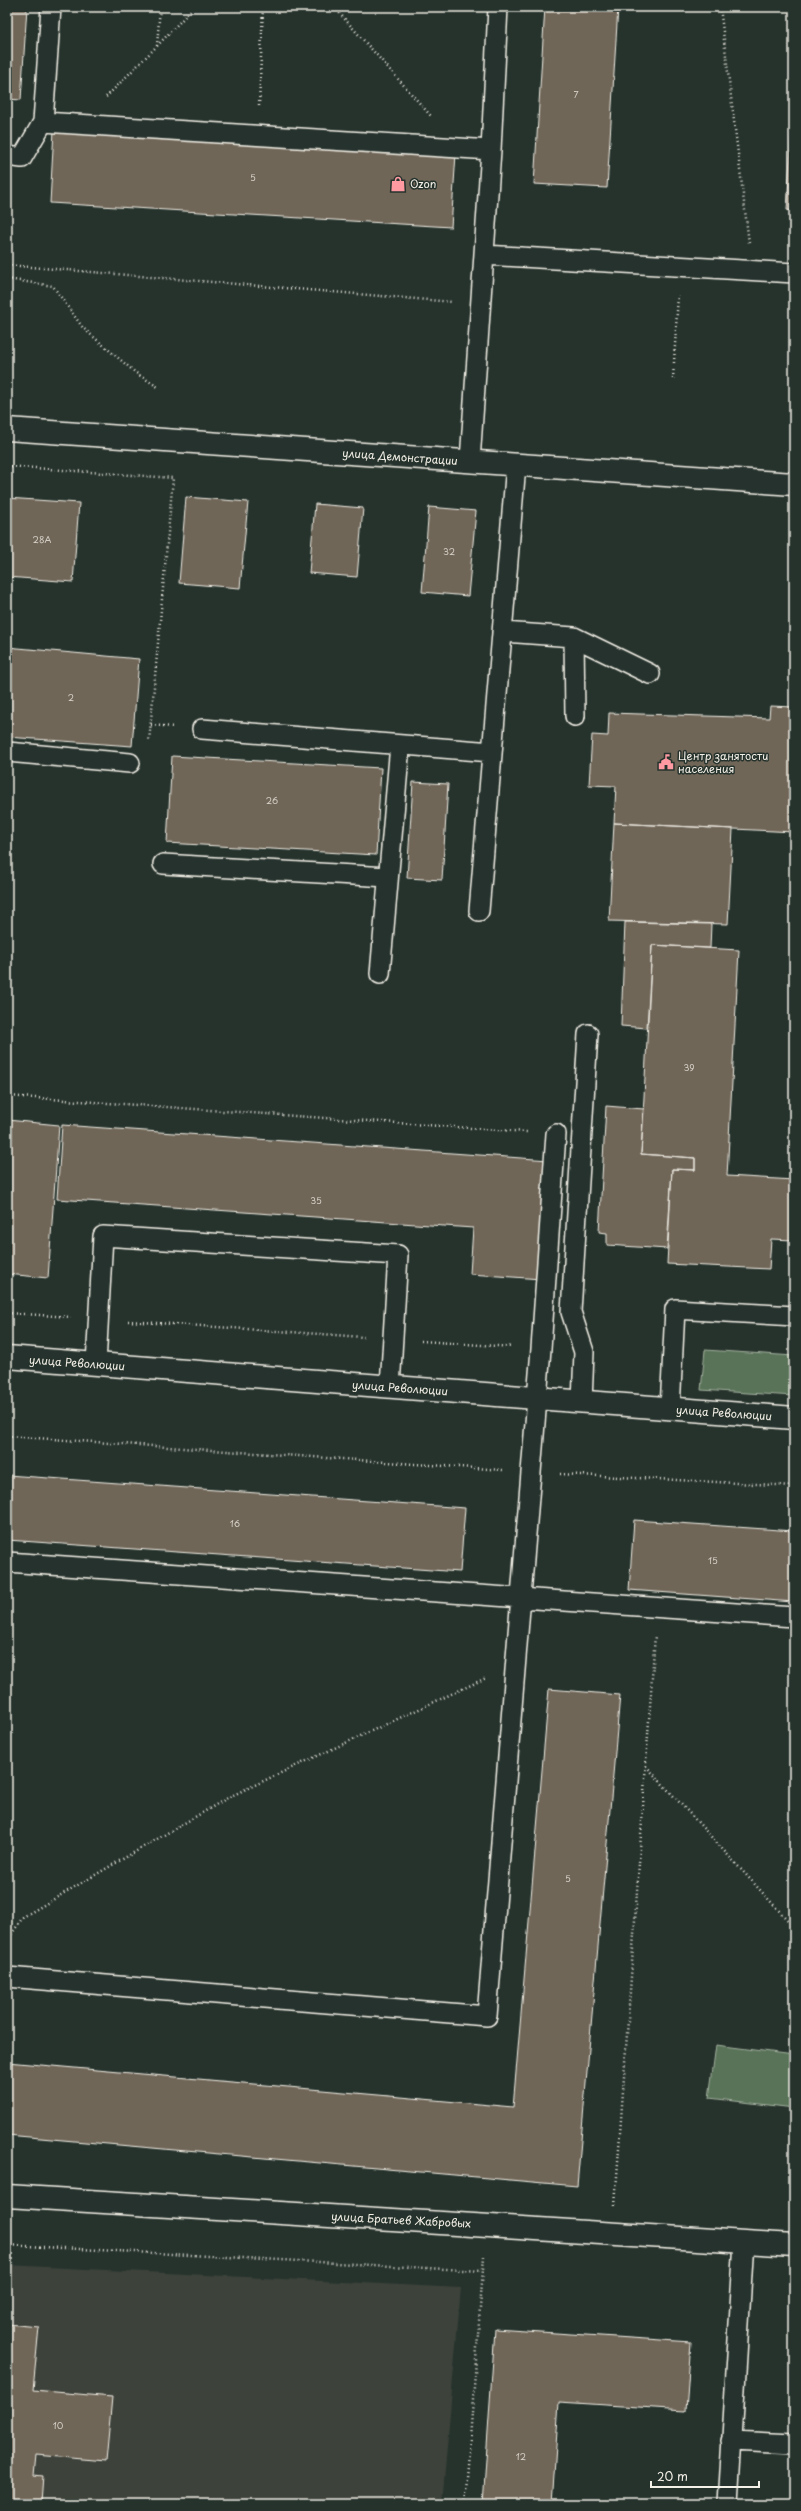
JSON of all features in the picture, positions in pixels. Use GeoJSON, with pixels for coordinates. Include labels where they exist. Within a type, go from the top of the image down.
{"type":"FeatureCollection","features":[{"type":"Feature","properties":{"kind":"street","name":"улица Демонстрации"},"geometry":{"type":"LineString","coordinates":[[7,429],[794,484]]}},
{"type":"Feature","properties":{"kind":"street","name":"улица Революции"},"geometry":{"type":"LineString","coordinates":[[7,1357],[794,1418]]}},
{"type":"Feature","properties":{"kind":"street","name":"улица Братьев Жабровых"},"geometry":{"type":"LineString","coordinates":[[7,2196],[794,2244]]}},
{"type":"Feature","properties":{"kind":"lane"},"geometry":{"type":"LineString","coordinates":[[7,156],[22,158],[43,122],[51,7]]}},
{"type":"Feature","properties":{"kind":"lane"},"geometry":{"type":"LineString","coordinates":[[470,462],[491,150],[498,7]]}},
{"type":"Feature","properties":{"kind":"lane"},"geometry":{"type":"LineString","coordinates":[[43,122],[491,150]]}},
{"type":"Feature","properties":{"kind":"lane"},"geometry":{"type":"LineString","coordinates":[[484,255],[794,273]]}},
{"type":"Feature","properties":{"kind":"lane"},"geometry":{"type":"LineString","coordinates":[[479,911],[516,464]]}},
{"type":"Feature","properties":{"kind":"lane"},"geometry":{"type":"LineString","coordinates":[[502,632],[574,637],[650,674]]}},
{"type":"Feature","properties":{"kind":"lane"},"geometry":{"type":"LineString","coordinates":[[574,637],[575,716]]}},
{"type":"Feature","properties":{"kind":"lane"},"geometry":{"type":"LineString","coordinates":[[202,729],[492,752]]}},
{"type":"Feature","properties":{"kind":"lane"},"geometry":{"type":"LineString","coordinates":[[380,974],[400,745]]}},
{"type":"Feature","properties":{"kind":"lane"},"geometry":{"type":"LineString","coordinates":[[7,752],[130,762]]}},
{"type":"Feature","properties":{"kind":"lane"},"geometry":{"type":"LineString","coordinates":[[163,864],[388,877]]}},
{"type":"Feature","properties":{"kind":"lane"},"geometry":{"type":"LineString","coordinates":[[582,1402],[584,1352],[572,1312],[588,1034]]}},
{"type":"Feature","properties":{"kind":"lane"},"geometry":{"type":"LineString","coordinates":[[7,1977],[486,2016],[541,1349],[556,1134]]}},
{"type":"Feature","properties":{"kind":"lane"},"geometry":{"type":"LineString","coordinates":[[96,1364],[103,1236],[398,1255],[390,1387]]}},
{"type":"Feature","properties":{"kind":"lane"},"geometry":{"type":"LineString","coordinates":[[670,1409],[675,1309],[794,1316]]}},
{"type":"Feature","properties":{"kind":"lane"},"geometry":{"type":"LineString","coordinates":[[7,1562],[794,1617]]}},
{"type":"Feature","properties":{"kind":"lane"},"geometry":{"type":"LineString","coordinates":[[728,2504],[744,2241]]}},
{"type":"Feature","properties":{"kind":"lane"},"geometry":{"type":"LineString","coordinates":[[732,2441],[794,2444]]}},
{"type":"Feature","properties":{"kind":"path"},"geometry":{"type":"LineString","coordinates":[[157,46],[160,7]]}},
{"type":"Feature","properties":{"kind":"path"},"geometry":{"type":"LineString","coordinates":[[78,125],[194,7]]}},
{"type":"Feature","properties":{"kind":"path"},"geometry":{"type":"LineString","coordinates":[[257,136],[264,7]]}},
{"type":"Feature","properties":{"kind":"path"},"geometry":{"type":"LineString","coordinates":[[334,7],[459,148]]}},
{"type":"Feature","properties":{"kind":"path"},"geometry":{"type":"LineString","coordinates":[[720,7],[753,271]]}},
{"type":"Feature","properties":{"kind":"path"},"geometry":{"type":"LineString","coordinates":[[7,265],[481,305]]}},
{"type":"Feature","properties":{"kind":"path"},"geometry":{"type":"LineString","coordinates":[[673,379],[680,267]]}},
{"type":"Feature","properties":{"kind":"path"},"geometry":{"type":"LineString","coordinates":[[7,279],[53,286],[83,328],[136,373],[158,387]]}},
{"type":"Feature","properties":{"kind":"path"},"geometry":{"type":"LineString","coordinates":[[7,466],[173,478],[151,725]]}},
{"type":"Feature","properties":{"kind":"path"},"geometry":{"type":"LineString","coordinates":[[7,1096],[556,1134]]}},
{"type":"Feature","properties":{"kind":"path"},"geometry":{"type":"LineString","coordinates":[[7,1312],[541,1349]]}},
{"type":"Feature","properties":{"kind":"path"},"geometry":{"type":"LineString","coordinates":[[7,1436],[531,1472],[794,1486]]}},
{"type":"Feature","properties":{"kind":"path"},"geometry":{"type":"LineString","coordinates":[[613,2233],[657,1607]]}},
{"type":"Feature","properties":{"kind":"path"},"geometry":{"type":"LineString","coordinates":[[7,1941],[23,1918],[231,1796],[515,1665]]}},
{"type":"Feature","properties":{"kind":"path"},"geometry":{"type":"LineString","coordinates":[[646,1766],[794,1927]]}},
{"type":"Feature","properties":{"kind":"path"},"geometry":{"type":"LineString","coordinates":[[465,2504],[482,2271],[487,2225]]}},
{"type":"Feature","properties":{"kind":"path"},"geometry":{"type":"LineString","coordinates":[[7,2245],[482,2271]]}},
{"type":"Feature","properties":{"kind":"shaded area"},"geometry":{"type":"Polygon","coordinates":[[[7,2265],[461,2288],[442,2504],[7,2504],[7,2265]]]}},
{"type":"Feature","properties":{"kind":"green space"},"geometry":{"type":"Polygon","coordinates":[[[705,1350],[794,1356],[794,1396],[701,1390],[705,1350]]]}},
{"type":"Feature","properties":{"kind":"green space"},"geometry":{"type":"Polygon","coordinates":[[[716,2045],[794,2055],[794,2108],[709,2098],[716,2045]]]}},
{"type":"Feature","properties":{"kind":"building"},"geometry":{"type":"Polygon","coordinates":[[[7,7],[27,7],[21,100],[7,99],[7,7]]]}},
{"type":"Feature","properties":{"kind":"building"},"geometry":{"type":"Polygon","coordinates":[[[545,7],[618,7],[607,188],[534,184],[545,7]]]}},
{"type":"Feature","properties":{"kind":"building"},"geometry":{"type":"Polygon","coordinates":[[[794,88],[794,211],[787,210],[794,88]]]}},
{"type":"Feature","properties":{"kind":"building"},"geometry":{"type":"Polygon","coordinates":[[[54,130],[456,154],[451,227],[50,203],[54,130]]]}},
{"type":"Feature","properties":{"kind":"building"},"geometry":{"type":"Polygon","coordinates":[[[186,497],[248,502],[240,588],[179,583],[186,497]]]}},
{"type":"Feature","properties":{"kind":"building"},"geometry":{"type":"Polygon","coordinates":[[[7,498],[79,503],[73,582],[7,577],[7,498]]]}},
{"type":"Feature","properties":{"kind":"building"},"geometry":{"type":"Polygon","coordinates":[[[315,504],[363,508],[357,577],[309,573],[315,504]]]}},
{"type":"Feature","properties":{"kind":"building"},"geometry":{"type":"Polygon","coordinates":[[[429,507],[476,511],[468,596],[422,592],[429,507]]]}},
{"type":"Feature","properties":{"kind":"building"},"geometry":{"type":"Polygon","coordinates":[[[7,647],[139,659],[132,746],[7,737],[7,647]]]}},
{"type":"Feature","properties":{"kind":"building"},"geometry":{"type":"Polygon","coordinates":[[[770,706],[794,707],[794,832],[614,823],[616,786],[589,785],[592,735],[608,736],[609,713],[769,718],[770,706]]]}},
{"type":"Feature","properties":{"kind":"building"},"geometry":{"type":"Polygon","coordinates":[[[172,756],[381,768],[376,855],[167,843],[172,756]]]}},
{"type":"Feature","properties":{"kind":"building"},"geometry":{"type":"Polygon","coordinates":[[[413,782],[448,784],[442,880],[407,878],[413,782]]]}},
{"type":"Feature","properties":{"kind":"building"},"geometry":{"type":"Polygon","coordinates":[[[614,823],[733,829],[728,924],[609,921],[614,823]]]}},
{"type":"Feature","properties":{"kind":"building"},"geometry":{"type":"Polygon","coordinates":[[[625,922],[711,924],[710,948],[652,945],[647,1028],[621,1026],[625,922]]]}},
{"type":"Feature","properties":{"kind":"building"},"geometry":{"type":"Polygon","coordinates":[[[652,945],[739,950],[727,1176],[794,1180],[794,1240],[771,1239],[769,1269],[667,1264],[672,1169],[695,1170],[695,1158],[641,1154],[652,945]]]}},
{"type":"Feature","properties":{"kind":"building"},"geometry":{"type":"Polygon","coordinates":[[[606,1106],[644,1109],[641,1154],[695,1158],[695,1170],[672,1169],[667,1249],[607,1245],[607,1233],[599,1232],[606,1106]]]}},
{"type":"Feature","properties":{"kind":"building"},"geometry":{"type":"Polygon","coordinates":[[[7,1120],[59,1125],[48,1278],[7,1274],[7,1120]]]}},
{"type":"Feature","properties":{"kind":"building"},"geometry":{"type":"Polygon","coordinates":[[[62,1125],[549,1160],[541,1279],[470,1274],[473,1228],[57,1199],[62,1125]]]}},
{"type":"Feature","properties":{"kind":"building"},"geometry":{"type":"Polygon","coordinates":[[[7,1475],[465,1508],[460,1572],[7,1540],[7,1475]]]}},
{"type":"Feature","properties":{"kind":"building"},"geometry":{"type":"Polygon","coordinates":[[[634,1520],[794,1531],[794,1602],[629,1590],[634,1520]]]}},
{"type":"Feature","properties":{"kind":"building"},"geometry":{"type":"Polygon","coordinates":[[[549,1689],[620,1695],[577,2186],[7,2135],[7,2062],[513,2107],[549,1689]]]}},
{"type":"Feature","properties":{"kind":"building"},"geometry":{"type":"Polygon","coordinates":[[[7,2324],[39,2327],[33,2390],[112,2397],[106,2461],[36,2455],[34,2475],[43,2476],[41,2504],[7,2504],[7,2324]]]}},
{"type":"Feature","properties":{"kind":"building"},"geometry":{"type":"Polygon","coordinates":[[[495,2329],[691,2342],[686,2410],[559,2402],[552,2504],[483,2504],[495,2329]]]}},
{"type":"Feature","properties":{"kind":"place","name":"Ozon"},"geometry":{"type":"Point","coordinates":[398,184]}},
{"type":"Feature","properties":{"kind":"place","name":"Центр занятости населения"},"geometry":{"type":"Point","coordinates":[666,762]}}]}
